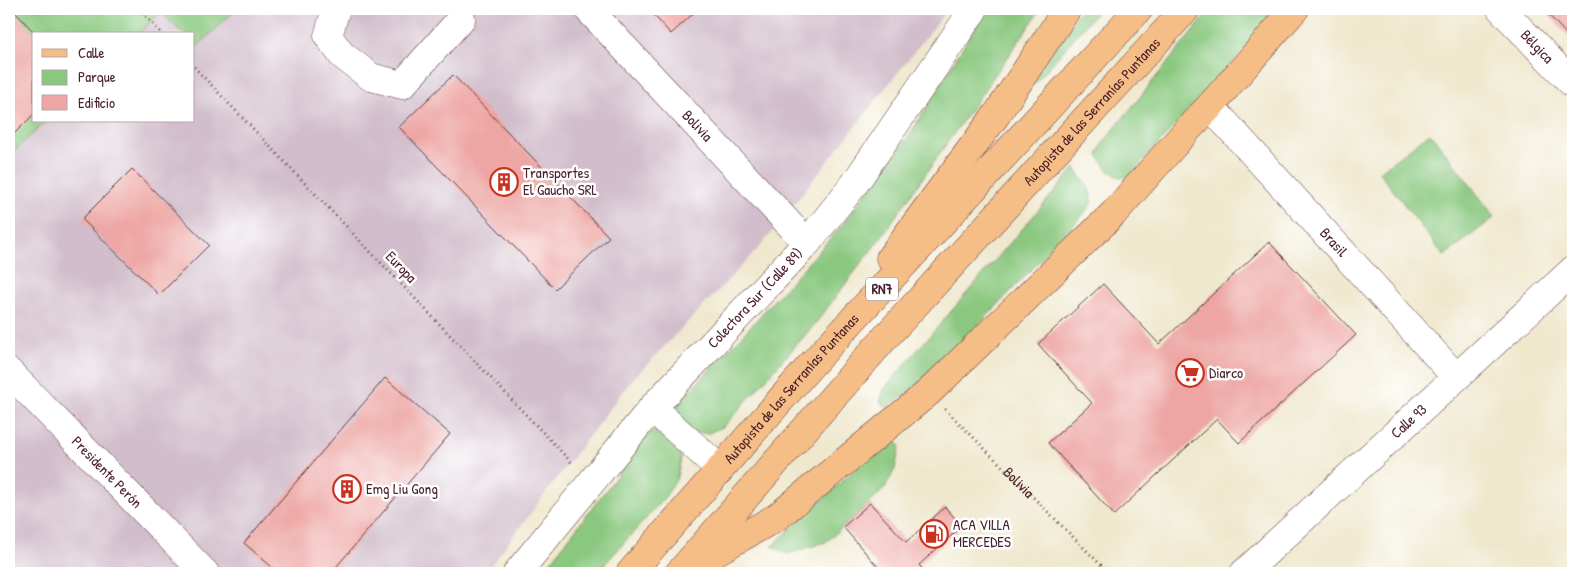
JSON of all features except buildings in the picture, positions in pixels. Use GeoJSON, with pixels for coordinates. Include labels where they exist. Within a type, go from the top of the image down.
{"type":"FeatureCollection","features":[{"type":"Feature","properties":{"kind":"main road"},"geometry":{"type":"LineString","coordinates":[[811,365],[997,114],[1068,9]]}},
{"type":"Feature","properties":{"kind":"main road","name":"Autopista de las Serranías Puntanas"},"geometry":{"type":"LineString","coordinates":[[630,573],[811,365],[1140,9]]}},
{"type":"Feature","properties":{"kind":"main road","name":"Autopista de las Serranías Puntanas"},"geometry":{"type":"LineString","coordinates":[[680,572],[883,340],[1186,9]]}},
{"type":"Feature","properties":{"kind":"main road"},"geometry":{"type":"LineString","coordinates":[[680,572],[777,517],[929,392],[1113,214],[1295,9]]}},
{"type":"Feature","properties":{"kind":"street"},"geometry":{"type":"LineString","coordinates":[[336,9],[328,36],[342,55],[371,77],[402,85],[462,19],[460,9]]}},
{"type":"Feature","properties":{"kind":"street","name":"Bolivia"},"geometry":{"type":"LineString","coordinates":[[588,9],[807,243]]}},
{"type":"Feature","properties":{"kind":"street","name":"Colectora Sur (Calle 89)"},"geometry":{"type":"LineString","coordinates":[[517,573],[652,408],[807,243],[853,186],[974,9]]}},
{"type":"Feature","properties":{"kind":"street","name":"Bélgica"},"geometry":{"type":"LineString","coordinates":[[1501,9],[1573,84]]}},
{"type":"Feature","properties":{"kind":"street","name":"Brasil"},"geometry":{"type":"LineString","coordinates":[[1210,106],[1456,377]]}},
{"type":"Feature","properties":{"kind":"street","name":"Calle 93"},"geometry":{"type":"LineString","coordinates":[[1244,573],[1573,270]]}},
{"type":"Feature","properties":{"kind":"street","name":"Presidente Perón"},"geometry":{"type":"LineString","coordinates":[[9,372],[205,573]]}},
{"type":"Feature","properties":{"kind":"street"},"geometry":{"type":"LineString","coordinates":[[652,408],[720,469]]}},
{"type":"Feature","properties":{"kind":"path"},"geometry":{"type":"LineString","coordinates":[[138,9],[160,32]]}},
{"type":"Feature","properties":{"kind":"path","name":"Europa"},"geometry":{"type":"LineString","coordinates":[[195,68],[591,483]]}},
{"type":"Feature","properties":{"kind":"path","name":"Bolivia"},"geometry":{"type":"LineString","coordinates":[[929,392],[1109,573]]}},
{"type":"Feature","properties":{"kind":"shaded area"},"geometry":{"type":"Polygon","coordinates":[[[236,9],[948,9],[760,247],[630,382],[485,573],[9,573],[9,156],[45,122],[195,122],[195,45],[197,47],[236,9]]]}},
{"type":"Feature","properties":{"kind":"shaded area"},"geometry":{"type":"Polygon","coordinates":[[[161,12],[181,32],[140,32],[161,12]]]}},
{"type":"Feature","properties":{"kind":"green space"},"geometry":{"type":"Polygon","coordinates":[[[9,9],[236,9],[197,47],[195,45],[195,32],[181,32],[161,12],[140,32],[32,32],[32,122],[45,122],[9,156],[9,9]]]}},
{"type":"Feature","properties":{"kind":"green space"},"geometry":{"type":"Polygon","coordinates":[[[986,9],[1041,9],[882,236],[815,324],[724,426],[709,433],[694,433],[675,416],[676,405],[840,228],[911,133],[986,9]]]}},
{"type":"Feature","properties":{"kind":"green space"},"geometry":{"type":"Polygon","coordinates":[[[1081,9],[1099,9],[1007,116],[1081,9]]]}},
{"type":"Feature","properties":{"kind":"green space"},"geometry":{"type":"Polygon","coordinates":[[[1211,9],[1281,9],[1130,175],[1121,178],[1109,171],[1098,156],[1103,143],[1211,9]]]}},
{"type":"Feature","properties":{"kind":"green space"},"geometry":{"type":"Polygon","coordinates":[[[1430,133],[1495,217],[1444,256],[1379,172],[1430,133]]]}},
{"type":"Feature","properties":{"kind":"green space"},"geometry":{"type":"Polygon","coordinates":[[[1075,168],[1089,188],[1092,202],[1083,215],[936,370],[908,393],[886,407],[880,402],[884,389],[1075,168]]]}},
{"type":"Feature","properties":{"kind":"green space"},"geometry":{"type":"Polygon","coordinates":[[[655,429],[678,444],[681,460],[676,480],[665,497],[597,573],[542,573],[617,476],[642,439],[655,429]]]}},
{"type":"Feature","properties":{"kind":"green space"},"geometry":{"type":"Polygon","coordinates":[[[892,435],[900,446],[895,469],[885,488],[870,503],[826,542],[787,554],[772,546],[892,435]]]}},
{"type":"Feature","properties":{"kind":"place","name":"Transportes El Gaucho SRL"},"geometry":{"type":"Point","coordinates":[504,182]}},
{"type":"Feature","properties":{"kind":"place","name":"Diarco"},"geometry":{"type":"Point","coordinates":[1190,373]}},
{"type":"Feature","properties":{"kind":"place","name":"Emg Liu Gong"},"geometry":{"type":"Point","coordinates":[347,489]}},
{"type":"Feature","properties":{"kind":"place","name":"ACA VILLA MERCEDES"},"geometry":{"type":"Point","coordinates":[934,534]}}]}
